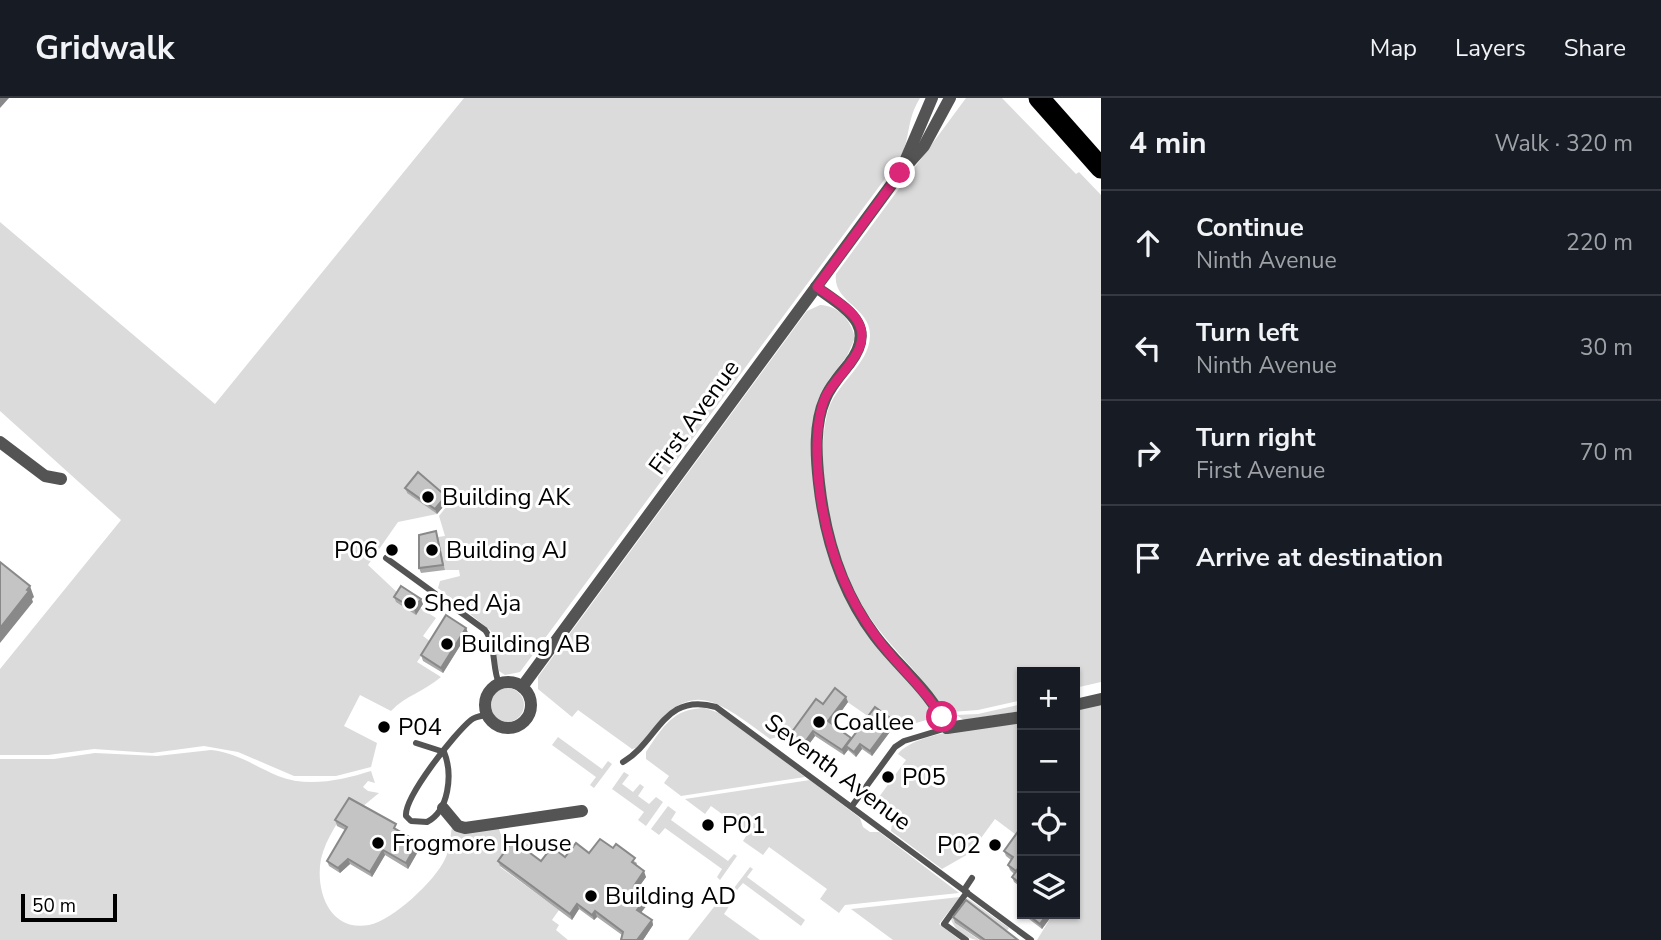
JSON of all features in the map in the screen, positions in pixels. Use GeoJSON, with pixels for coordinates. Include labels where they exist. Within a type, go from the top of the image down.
{"type":"FeatureCollection","features":[{"type":"Feature","properties":{"kind":"highway"},"geometry":{"type":"LineString","coordinates":[[1040,98],[1101,168]]}},
{"type":"Feature","properties":{"kind":"street","name":"First Avenue"},"geometry":{"type":"LineString","coordinates":[[900,173],[932,98]]}},
{"type":"Feature","properties":{"kind":"street","name":"First Avenue"},"geometry":{"type":"LineString","coordinates":[[522,687],[900,173],[924,146],[950,98]]}},
{"type":"Feature","properties":{"kind":"street"},"geometry":{"type":"LineString","coordinates":[[817,287],[848,311],[858,321],[862,332],[862,344],[824,399],[817,432],[819,482],[837,566],[875,636],[933,702],[947,728],[1017,718]]}},
{"type":"Feature","properties":{"kind":"street"},"geometry":{"type":"LineString","coordinates":[[0,442],[45,476],[61,479]]}},
{"type":"Feature","properties":{"kind":"street"},"geometry":{"type":"LineString","coordinates":[[511,682],[522,687],[529,697],[531,708],[522,724],[502,727],[487,715],[486,696],[499,684],[511,682]]}},
{"type":"Feature","properties":{"kind":"street"},"geometry":{"type":"LineString","coordinates":[[1080,704],[1101,699]]}},
{"type":"Feature","properties":{"kind":"street"},"geometry":{"type":"LineString","coordinates":[[443,808],[458,826],[465,828],[582,811]]}},
{"type":"Feature","properties":{"kind":"lane"},"geometry":{"type":"LineString","coordinates":[[386,558],[485,630],[489,635],[493,671],[499,684]]}},
{"type":"Feature","properties":{"kind":"lane","name":"Seventh Avenue"},"geometry":{"type":"LineString","coordinates":[[623,762],[640,752],[659,724],[674,710],[704,704],[726,713],[1031,940]]}},
{"type":"Feature","properties":{"kind":"lane"},"geometry":{"type":"LineString","coordinates":[[444,752],[447,794],[443,808],[427,822],[411,821],[406,816],[408,800],[444,752],[470,720],[487,715]]}},
{"type":"Feature","properties":{"kind":"lane"},"geometry":{"type":"LineString","coordinates":[[852,806],[895,747],[904,741],[947,728]]}},
{"type":"Feature","properties":{"kind":"lane"},"geometry":{"type":"LineString","coordinates":[[416,743],[444,752]]}},
{"type":"Feature","properties":{"kind":"lane"},"geometry":{"type":"LineString","coordinates":[[966,940],[944,924],[972,878]]}},
{"type":"Feature","properties":{"kind":"shaded area"},"geometry":{"type":"Polygon","coordinates":[[[464,98],[920,98],[901,157],[520,672],[505,675],[499,671],[491,631],[438,588],[440,581],[460,576],[459,570],[445,570],[438,537],[445,536],[439,516],[450,502],[419,477],[406,492],[437,514],[398,522],[368,565],[400,595],[436,618],[423,636],[431,642],[417,662],[441,677],[391,711],[360,695],[344,726],[377,743],[371,767],[336,776],[294,776],[238,752],[204,746],[152,753],[94,749],[48,755],[0,755],[0,669],[121,520],[0,411],[0,222],[215,404],[464,98]]]}},
{"type":"Feature","properties":{"kind":"shaded area"},"geometry":{"type":"Polygon","coordinates":[[[966,98],[1002,98],[1076,174],[1079,172],[1101,195],[1101,682],[1080,687],[1080,667],[1017,667],[1017,701],[978,710],[951,712],[935,697],[865,610],[835,541],[824,489],[823,438],[827,414],[837,393],[864,357],[870,336],[865,318],[845,298],[836,284],[836,274],[966,98]]]}},
{"type":"Feature","properties":{"kind":"shaded area"},"geometry":{"type":"Polygon","coordinates":[[[820,305],[833,308],[843,315],[851,325],[855,338],[847,356],[829,379],[814,414],[832,566],[933,712],[933,718],[899,728],[877,713],[872,719],[836,694],[796,732],[770,739],[731,711],[715,703],[700,700],[686,702],[672,710],[639,747],[632,749],[578,710],[572,717],[538,689],[538,677],[807,311],[820,305]]]}},
{"type":"Feature","properties":{"kind":"shaded area"},"geometry":{"type":"Polygon","coordinates":[[[507,688],[519,693],[524,705],[519,717],[507,722],[495,717],[490,705],[495,693],[507,688]]]}},
{"type":"Feature","properties":{"kind":"shaded area"},"geometry":{"type":"Polygon","coordinates":[[[1101,704],[1101,940],[1037,940],[1050,919],[1080,919],[1080,710],[1101,704]]]}},
{"type":"Feature","properties":{"kind":"shaded area"},"geometry":{"type":"Polygon","coordinates":[[[1017,705],[1017,712],[964,720],[956,715],[978,714],[1017,705]]]}},
{"type":"Feature","properties":{"kind":"shaded area"},"geometry":{"type":"Polygon","coordinates":[[[705,708],[722,714],[805,777],[681,796],[664,783],[669,776],[646,759],[646,752],[663,728],[676,716],[705,708]]]}},
{"type":"Feature","properties":{"kind":"shaded area"},"geometry":{"type":"Polygon","coordinates":[[[1017,723],[1017,836],[995,819],[970,853],[942,869],[891,831],[893,817],[876,806],[871,808],[906,760],[898,754],[908,746],[938,735],[1017,723]]]}},
{"type":"Feature","properties":{"kind":"shaded area"},"geometry":{"type":"Polygon","coordinates":[[[558,737],[602,769],[608,761],[612,764],[594,788],[590,785],[596,777],[552,745],[558,737]]]}},
{"type":"Feature","properties":{"kind":"shaded area"},"geometry":{"type":"Polygon","coordinates":[[[211,750],[238,757],[278,776],[301,782],[337,780],[371,771],[375,783],[368,781],[363,787],[379,793],[362,807],[351,801],[330,836],[321,859],[320,883],[323,895],[335,915],[344,922],[369,925],[401,908],[440,868],[449,847],[452,827],[498,826],[501,835],[514,847],[500,867],[559,910],[552,920],[559,925],[556,930],[568,940],[0,940],[0,759],[54,759],[95,753],[157,756],[211,750]]]}},
{"type":"Feature","properties":{"kind":"shaded area"},"geometry":{"type":"Polygon","coordinates":[[[624,772],[629,775],[622,784],[633,792],[640,784],[644,787],[638,796],[649,804],[656,797],[663,802],[646,826],[638,820],[644,812],[612,789],[624,772]]]}},
{"type":"Feature","properties":{"kind":"shaded area"},"geometry":{"type":"Polygon","coordinates":[[[810,780],[860,818],[863,827],[870,832],[879,832],[959,893],[845,905],[839,913],[820,899],[827,889],[769,847],[763,855],[743,841],[748,833],[711,806],[705,814],[685,799],[810,780]]]}},
{"type":"Feature","properties":{"kind":"shaded area"},"geometry":{"type":"Polygon","coordinates":[[[668,806],[676,812],[671,820],[728,861],[734,854],[737,856],[720,880],[717,877],[722,869],[665,828],[659,835],[651,829],[668,806]]]}},
{"type":"Feature","properties":{"kind":"shaded area"},"geometry":{"type":"Polygon","coordinates":[[[750,867],[753,869],[747,877],[805,920],[801,926],[743,883],[737,890],[734,888],[750,867]]]}},
{"type":"Feature","properties":{"kind":"shaded area"},"geometry":{"type":"Polygon","coordinates":[[[960,897],[939,924],[960,940],[893,940],[851,909],[960,897]]]}},
{"type":"Feature","properties":{"kind":"shaded area"},"geometry":{"type":"Polygon","coordinates":[[[721,898],[730,905],[724,914],[760,940],[688,940],[721,898]]]}},
{"type":"Feature","properties":{"kind":"shaded area"},"geometry":{"type":"Polygon","coordinates":[[[967,898],[1009,928],[1005,933],[955,923],[979,940],[958,930],[951,919],[967,898]]]}},
{"type":"Feature","properties":{"kind":"building","name":"Building AK"},"geometry":{"type":"Polygon","coordinates":[[[418,472],[446,496],[435,509],[405,488],[418,472]]]}},
{"type":"Feature","properties":{"kind":"building","name":"Building AJ"},"geometry":{"type":"Polygon","coordinates":[[[436,531],[443,565],[419,568],[419,535],[436,531]]]}},
{"type":"Feature","properties":{"kind":"building"},"geometry":{"type":"Polygon","coordinates":[[[0,562],[30,586],[0,628],[0,562]]]}},
{"type":"Feature","properties":{"kind":"building"},"geometry":{"type":"Polygon","coordinates":[[[401,586],[421,599],[414,609],[394,597],[401,586]]]}},
{"type":"Feature","properties":{"kind":"building","name":"Building AB"},"geometry":{"type":"Polygon","coordinates":[[[446,615],[466,628],[441,668],[421,655],[446,615]]]}},
{"type":"Feature","properties":{"kind":"building"},"geometry":{"type":"Polygon","coordinates":[[[835,688],[846,697],[828,721],[851,738],[842,750],[813,731],[802,746],[789,736],[816,699],[823,704],[835,688]]]}},
{"type":"Feature","properties":{"kind":"building"},"geometry":{"type":"Polygon","coordinates":[[[875,707],[893,720],[870,751],[860,744],[854,752],[846,746],[875,707]]]}},
{"type":"Feature","properties":{"kind":"building","name":"Frogmore House"},"geometry":{"type":"Polygon","coordinates":[[[349,798],[396,824],[394,828],[418,842],[406,863],[383,850],[370,872],[348,859],[338,868],[327,861],[347,827],[335,820],[349,798]]]}},
{"type":"Feature","properties":{"kind":"building"},"geometry":{"type":"Polygon","coordinates":[[[1017,833],[1016,871],[1008,865],[1013,857],[1004,851],[1017,833]]]}},
{"type":"Feature","properties":{"kind":"building","name":"Building AD"},"geometry":{"type":"Polygon","coordinates":[[[525,838],[529,843],[526,850],[541,861],[552,847],[565,857],[576,843],[589,853],[600,839],[613,848],[616,844],[635,858],[632,862],[644,871],[634,886],[648,896],[637,910],[652,920],[637,940],[621,940],[623,932],[595,911],[592,915],[577,904],[570,914],[498,861],[513,840],[516,842],[525,838]]]}},
{"type":"Feature","properties":{"kind":"building"},"geometry":{"type":"Polygon","coordinates":[[[966,900],[1018,940],[985,940],[953,917],[966,900]]]}},
{"type":"Feature","properties":{"kind":"place","name":"Building AK"},"geometry":{"type":"Point","coordinates":[428,497]}},
{"type":"Feature","properties":{"kind":"place","name":"P06"},"geometry":{"type":"Point","coordinates":[392,550]}},
{"type":"Feature","properties":{"kind":"place","name":"Building AJ"},"geometry":{"type":"Point","coordinates":[432,550]}},
{"type":"Feature","properties":{"kind":"place","name":"Shed Aja"},"geometry":{"type":"Point","coordinates":[410,603]}},
{"type":"Feature","properties":{"kind":"place","name":"Building AB"},"geometry":{"type":"Point","coordinates":[447,644]}},
{"type":"Feature","properties":{"kind":"place","name":"Coallee"},"geometry":{"type":"Point","coordinates":[819,722]}},
{"type":"Feature","properties":{"kind":"place","name":"P04"},"geometry":{"type":"Point","coordinates":[384,727]}},
{"type":"Feature","properties":{"kind":"place","name":"P05"},"geometry":{"type":"Point","coordinates":[888,777]}},
{"type":"Feature","properties":{"kind":"place","name":"P01"},"geometry":{"type":"Point","coordinates":[708,825]}},
{"type":"Feature","properties":{"kind":"place","name":"Frogmore House"},"geometry":{"type":"Point","coordinates":[378,843]}},
{"type":"Feature","properties":{"kind":"place","name":"P02"},"geometry":{"type":"Point","coordinates":[995,845]}},
{"type":"Feature","properties":{"kind":"place","name":"Building AD"},"geometry":{"type":"Point","coordinates":[591,896]}},
{"type":"Feature","properties":{"kind":"route"},"geometry":{"type":"LineString","coordinates":[[900,173],[817,287],[858,321],[862,332],[862,344],[824,399],[817,432],[819,482],[837,566],[846,586],[875,636],[920,686],[942,717]]}}]}
